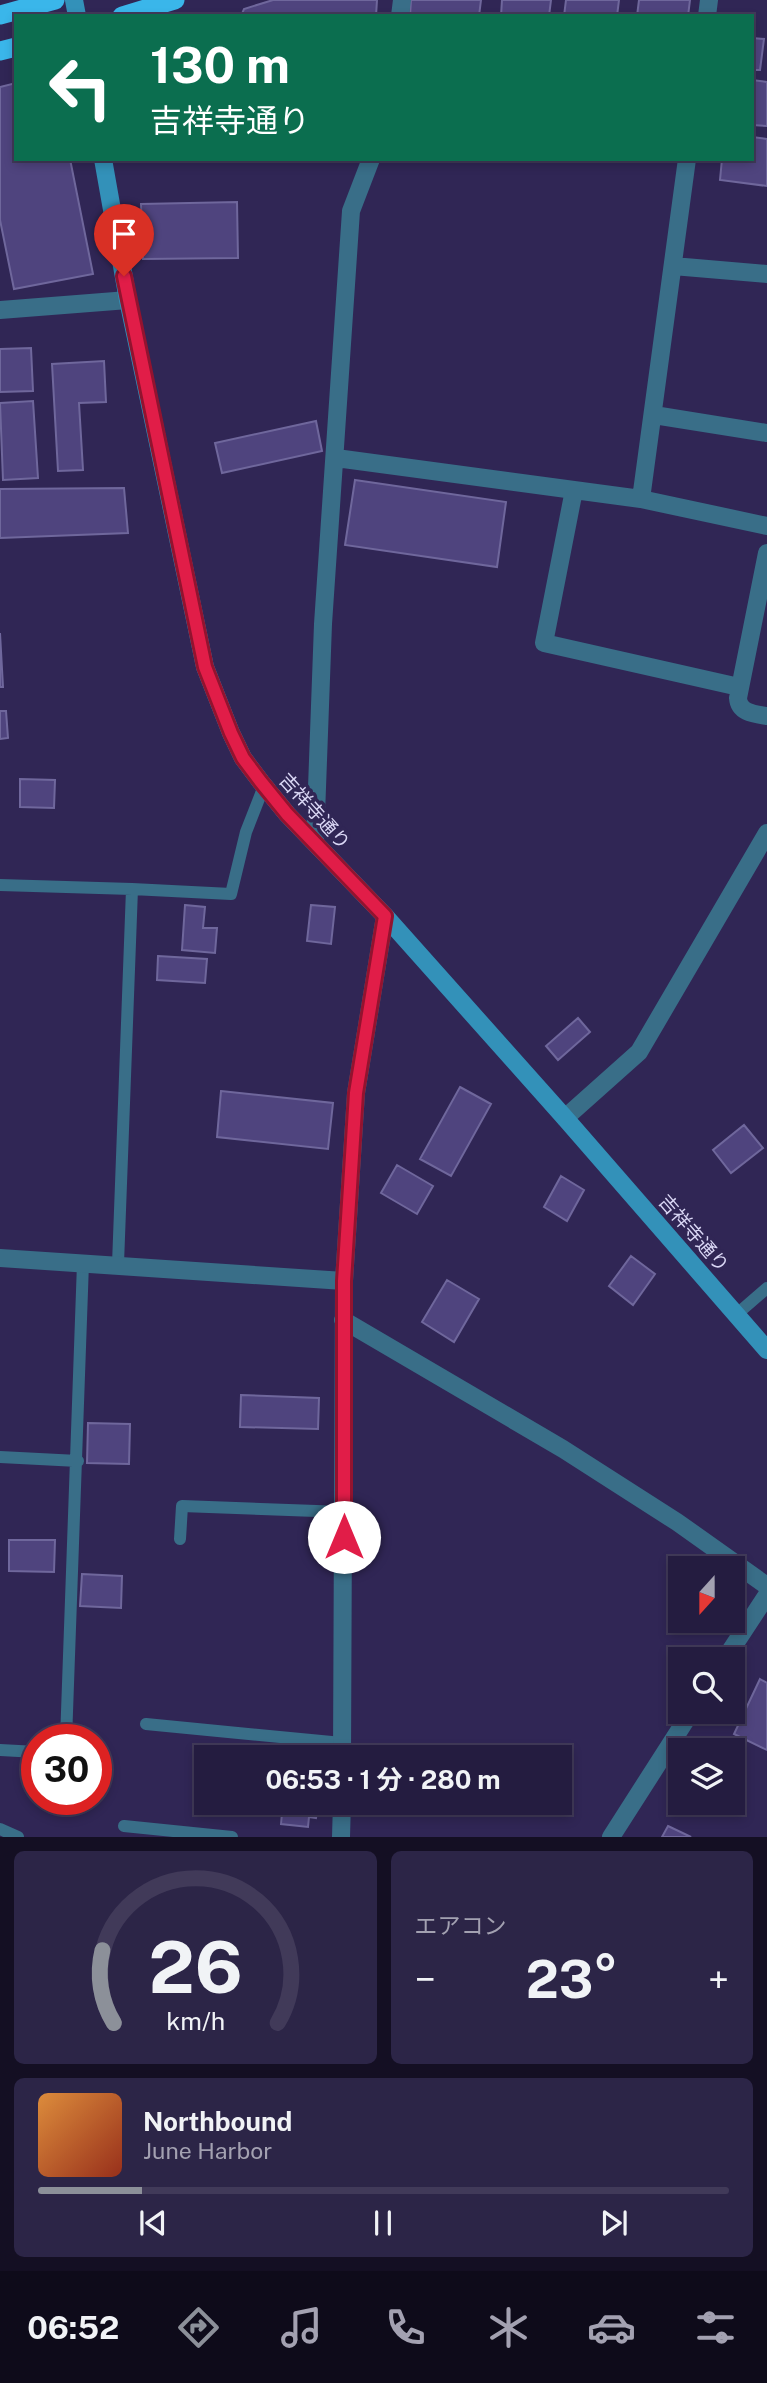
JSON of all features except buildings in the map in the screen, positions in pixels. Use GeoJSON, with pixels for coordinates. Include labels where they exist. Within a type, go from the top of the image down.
{"type":"FeatureCollection","features":[{"type":"Feature","properties":{"kind":"highway"},"geometry":{"type":"LineString","coordinates":[[0,15],[55,0]]}},
{"type":"Feature","properties":{"kind":"highway"},"geometry":{"type":"LineString","coordinates":[[129,14],[175,0]]}},
{"type":"Feature","properties":{"kind":"main road","name":"吉祥寺通り"},"geometry":{"type":"LineString","coordinates":[[103,161],[128,300],[205,667],[243,758],[287,814],[385,916],[767,1350]]}},
{"type":"Feature","properties":{"kind":"street"},"geometry":{"type":"LineString","coordinates":[[315,842],[323,624],[351,211],[370,161]]}},
{"type":"Feature","properties":{"kind":"street"},"geometry":{"type":"LineString","coordinates":[[641,499],[687,161]]}},
{"type":"Feature","properties":{"kind":"street"},"geometry":{"type":"LineString","coordinates":[[673,266],[767,274]]}},
{"type":"Feature","properties":{"kind":"street"},"geometry":{"type":"LineString","coordinates":[[0,310],[128,300]]}},
{"type":"Feature","properties":{"kind":"street"},"geometry":{"type":"LineString","coordinates":[[654,415],[767,433]]}},
{"type":"Feature","properties":{"kind":"street"},"geometry":{"type":"LineString","coordinates":[[336,458],[641,499],[767,526]]}},
{"type":"Feature","properties":{"kind":"street"},"geometry":{"type":"LineString","coordinates":[[574,490],[544,643],[739,687]]}},
{"type":"Feature","properties":{"kind":"street"},"geometry":{"type":"LineString","coordinates":[[767,553],[739,687],[739,705],[742,710],[767,716]]}},
{"type":"Feature","properties":{"kind":"street"},"geometry":{"type":"LineString","coordinates":[[565,1118],[639,1052],[767,833]]}},
{"type":"Feature","properties":{"kind":"street"},"geometry":{"type":"LineString","coordinates":[[342,1745],[344,1281],[356,1093],[385,916]]}},
{"type":"Feature","properties":{"kind":"street"},"geometry":{"type":"LineString","coordinates":[[0,1258],[344,1281]]}},
{"type":"Feature","properties":{"kind":"street"},"geometry":{"type":"LineString","coordinates":[[343,1320],[563,1449],[677,1522],[767,1586]]}},
{"type":"Feature","properties":{"kind":"street"},"geometry":{"type":"LineString","coordinates":[[733,1647],[767,1595]]}},
{"type":"Feature","properties":{"kind":"street"},"geometry":{"type":"LineString","coordinates":[[611,1837],[683,1724]]}},
{"type":"Feature","properties":{"kind":"street"},"geometry":{"type":"LineString","coordinates":[[341,1837],[342,1815]]}},
{"type":"Feature","properties":{"kind":"lane"},"geometry":{"type":"LineString","coordinates":[[0,885],[231,894],[246,832],[264,786]]}},
{"type":"Feature","properties":{"kind":"lane"},"geometry":{"type":"LineString","coordinates":[[117,1265],[132,890]]}},
{"type":"Feature","properties":{"kind":"lane"},"geometry":{"type":"LineString","coordinates":[[67,1724],[83,1263]]}},
{"type":"Feature","properties":{"kind":"lane"},"geometry":{"type":"LineString","coordinates":[[737,1314],[767,1288]]}},
{"type":"Feature","properties":{"kind":"lane"},"geometry":{"type":"LineString","coordinates":[[0,1457],[78,1461]]}},
{"type":"Feature","properties":{"kind":"lane"},"geometry":{"type":"LineString","coordinates":[[180,1539],[181,1506],[344,1512]]}},
{"type":"Feature","properties":{"kind":"lane"},"geometry":{"type":"LineString","coordinates":[[146,1724],[304,1745]]}},
{"type":"Feature","properties":{"kind":"lane"},"geometry":{"type":"LineString","coordinates":[[0,1750],[21,1751]]}},
{"type":"Feature","properties":{"kind":"lane"},"geometry":{"type":"LineString","coordinates":[[124,1826],[232,1837]]}},
{"type":"Feature","properties":{"kind":"lane"},"geometry":{"type":"LineString","coordinates":[[0,1829],[18,1837]]}},
{"type":"Feature","properties":{"kind":"route"},"geometry":{"type":"LineString","coordinates":[[124,276],[205,667],[216,700],[243,758],[261,782],[287,814],[385,916],[356,1093],[344,1281],[344,1537]]}}]}
